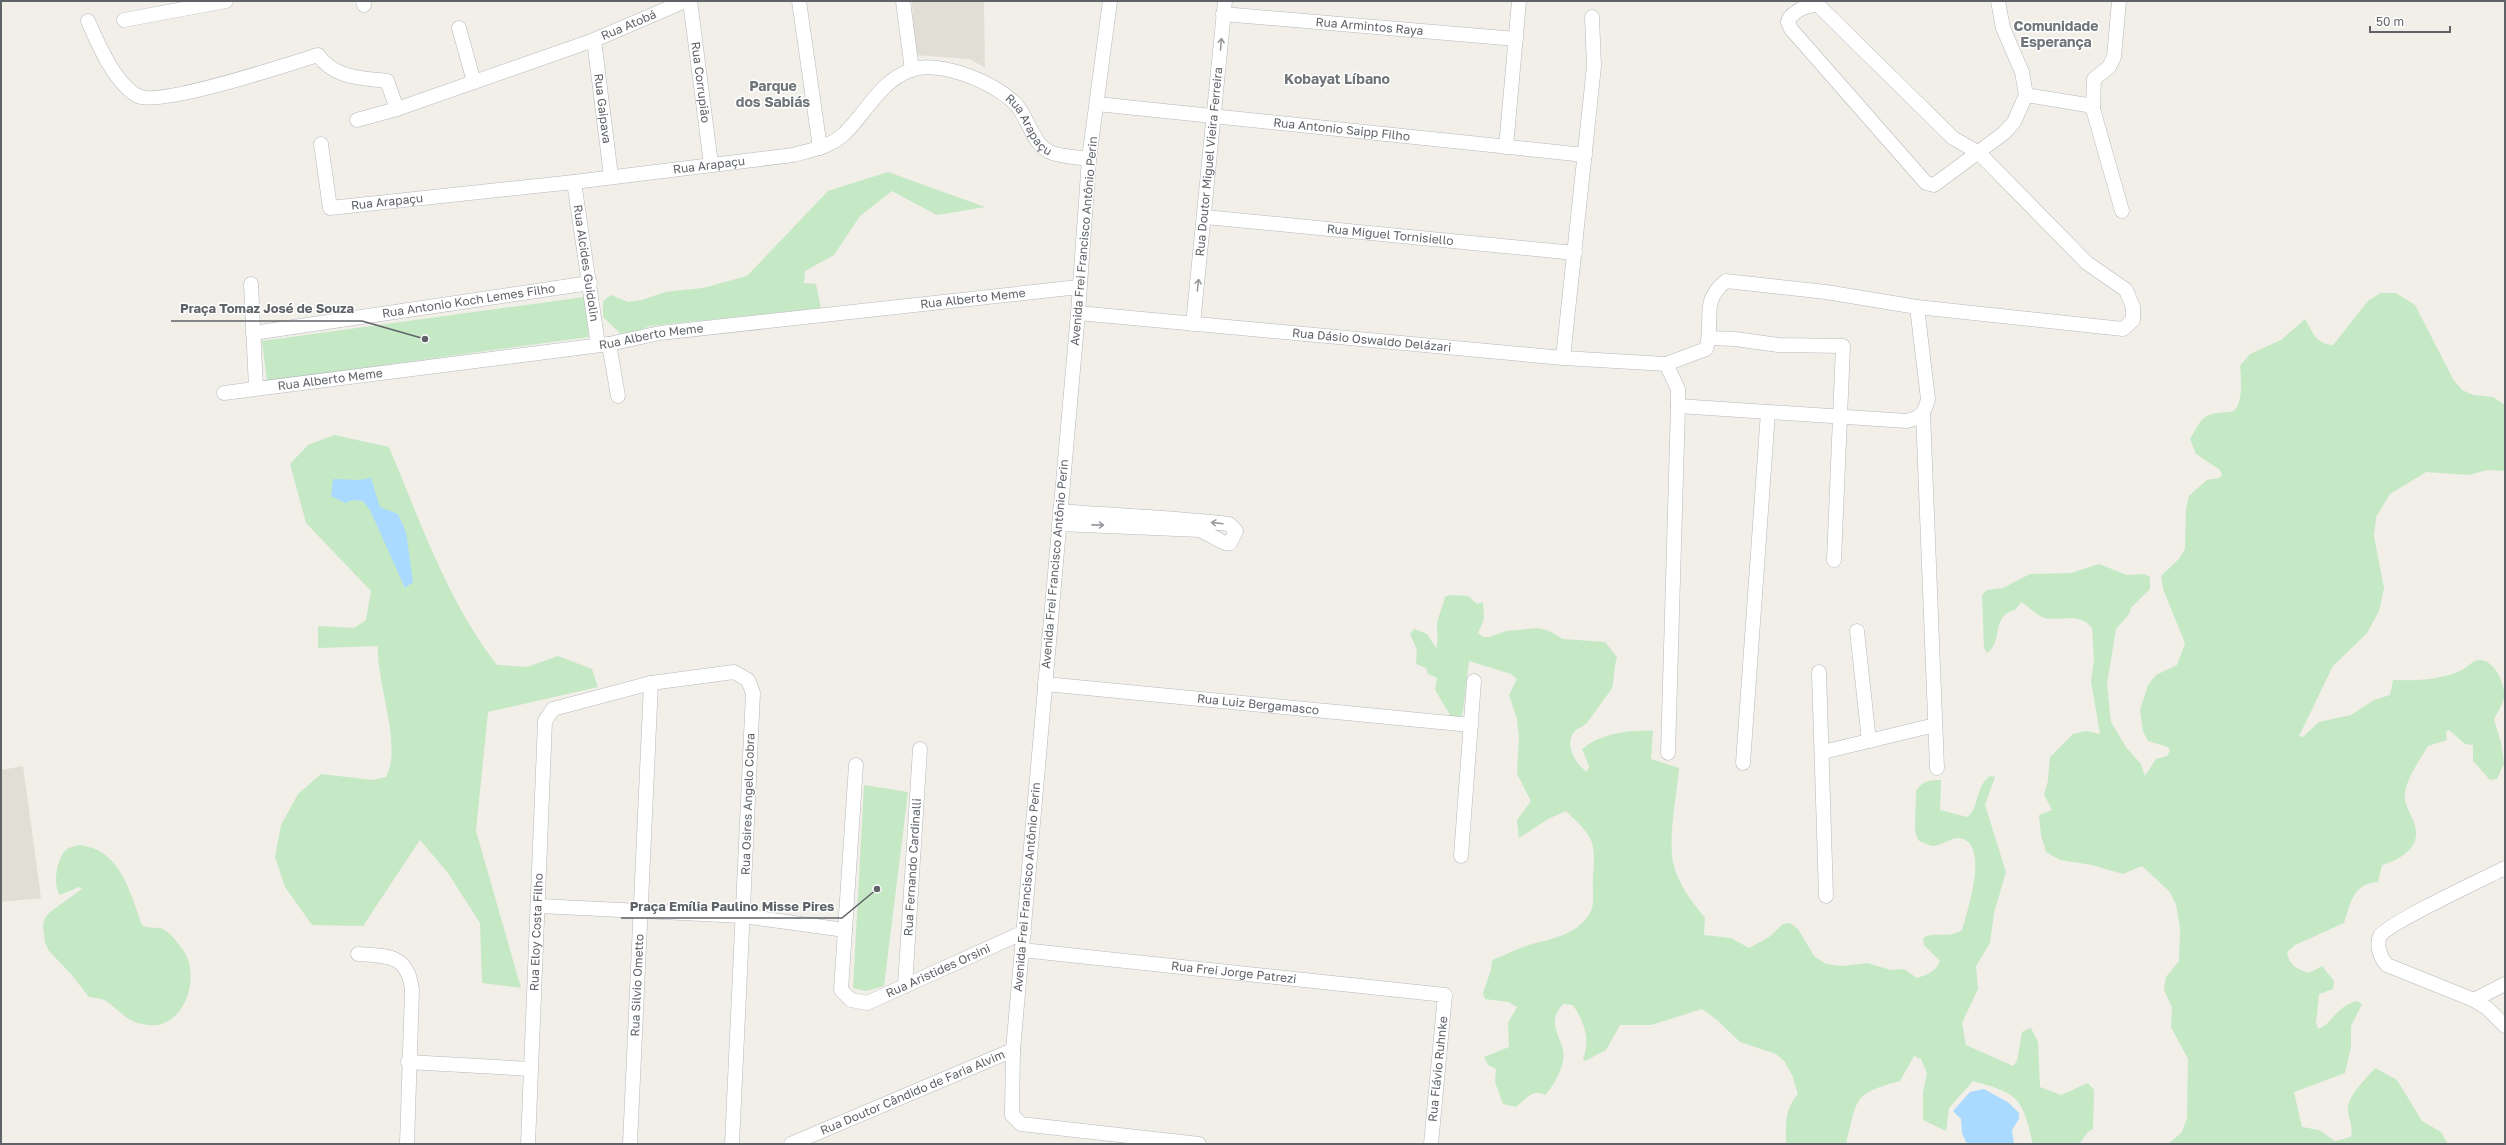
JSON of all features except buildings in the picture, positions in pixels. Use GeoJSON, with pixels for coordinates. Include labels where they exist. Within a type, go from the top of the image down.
{"type":"FeatureCollection","features":[{"type":"Feature","properties":{"kind":"street"},"geometry":{"type":"LineString","coordinates":[[124,20],[226,1]]}},
{"type":"Feature","properties":{"kind":"street","name":"Rua Atobá"},"geometry":{"type":"LineString","coordinates":[[357,120],[396,109],[594,40],[685,1]]}},
{"type":"Feature","properties":{"kind":"street","name":"Rua Corrupião"},"geometry":{"type":"LineString","coordinates":[[690,1],[711,164]]}},
{"type":"Feature","properties":{"kind":"street"},"geometry":{"type":"LineString","coordinates":[[799,1],[820,148]]}},
{"type":"Feature","properties":{"kind":"street"},"geometry":{"type":"LineString","coordinates":[[903,1],[912,70]]}},
{"type":"Feature","properties":{"kind":"street","name":"Avenida Frei Francisco Antônio Perin"},"geometry":{"type":"LineString","coordinates":[[1110,1],[1089,159],[1078,313],[1013,1050],[1012,1115],[1021,1124],[1199,1144]]}},
{"type":"Feature","properties":{"kind":"street"},"geometry":{"type":"LineString","coordinates":[[1506,147],[1519,1]]}},
{"type":"Feature","properties":{"kind":"street"},"geometry":{"type":"LineString","coordinates":[[1668,753],[1678,389],[1666,364],[1706,349],[1709,338],[1707,312],[1715,290],[1726,281],[1826,292],[1917,307],[2123,329],[2133,320],[2134,307],[2126,290],[2087,263],[1979,153],[1953,138],[1819,6],[1812,5],[1789,19],[1791,29],[1926,183],[1934,185],[1979,153],[2014,122],[2026,94],[2022,72],[2003,28],[1998,1]]}},
{"type":"Feature","properties":{"kind":"street"},"geometry":{"type":"LineString","coordinates":[[2120,1],[2114,57],[2109,67],[2094,79],[2093,110],[2122,211]]}},
{"type":"Feature","properties":{"kind":"street","name":"Rua Armintos Raya"},"geometry":{"type":"LineString","coordinates":[[1224,7],[1516,39]]}},
{"type":"Feature","properties":{"kind":"street","name":"Rua Doutor Miguel Vieira Ferreira"},"geometry":{"type":"LineString","coordinates":[[1193,324],[1205,217],[1224,7]]}},
{"type":"Feature","properties":{"kind":"street"},"geometry":{"type":"LineString","coordinates":[[1563,358],[1594,66],[1592,17]]}},
{"type":"Feature","properties":{"kind":"street"},"geometry":{"type":"LineString","coordinates":[[88,21],[99,48],[117,75],[138,96],[150,98],[200,90],[318,55],[326,66],[353,78],[387,81],[396,109]]}},
{"type":"Feature","properties":{"kind":"street"},"geometry":{"type":"LineString","coordinates":[[459,28],[474,82]]}},
{"type":"Feature","properties":{"kind":"street","name":"Rua Gaipava"},"geometry":{"type":"LineString","coordinates":[[594,40],[611,176]]}},
{"type":"Feature","properties":{"kind":"street","name":"Rua Arapaçu"},"geometry":{"type":"LineString","coordinates":[[321,144],[330,208],[574,182],[611,176],[792,155],[820,148],[845,133],[866,106],[887,86],[912,70],[932,69],[966,74],[996,89],[1019,108],[1041,145],[1050,152],[1089,159]]}},
{"type":"Feature","properties":{"kind":"street"},"geometry":{"type":"LineString","coordinates":[[2026,94],[2087,105],[2093,110]]}},
{"type":"Feature","properties":{"kind":"street","name":"Rua Antonio Saipp Filho"},"geometry":{"type":"LineString","coordinates":[[1097,104],[1585,155]]}},
{"type":"Feature","properties":{"kind":"street","name":"Rua Alcides Guidolin"},"geometry":{"type":"LineString","coordinates":[[574,182],[590,283],[603,344],[618,396]]}},
{"type":"Feature","properties":{"kind":"street","name":"Rua Miguel Tornisiello"},"geometry":{"type":"LineString","coordinates":[[1205,217],[1575,253]]}},
{"type":"Feature","properties":{"kind":"street","name":"Rua Antonio Koch Lemes Filho"},"geometry":{"type":"LineString","coordinates":[[254,332],[590,283]]}},
{"type":"Feature","properties":{"kind":"street"},"geometry":{"type":"LineString","coordinates":[[251,284],[256,388]]}},
{"type":"Feature","properties":{"kind":"street","name":"Rua Alberto Meme"},"geometry":{"type":"LineString","coordinates":[[224,393],[603,344],[660,333],[1079,287]]}},
{"type":"Feature","properties":{"kind":"street"},"geometry":{"type":"LineString","coordinates":[[1917,307],[1928,399],[1923,414],[1937,768]]}},
{"type":"Feature","properties":{"kind":"street","name":"Rua Dásio Oswaldo Delázari"},"geometry":{"type":"LineString","coordinates":[[1078,313],[1563,358],[1666,364]]}},
{"type":"Feature","properties":{"kind":"street"},"geometry":{"type":"LineString","coordinates":[[1709,338],[1735,338],[1778,345],[1843,346],[1834,560]]}},
{"type":"Feature","properties":{"kind":"street"},"geometry":{"type":"LineString","coordinates":[[1678,406],[1907,421],[1918,419],[1923,414]]}},
{"type":"Feature","properties":{"kind":"street"},"geometry":{"type":"LineString","coordinates":[[1743,763],[1768,412]]}},
{"type":"Feature","properties":{"kind":"street"},"geometry":{"type":"LineString","coordinates":[[1060,518],[1189,519],[1229,524],[1236,531],[1230,543],[1225,543],[1200,530],[1060,518]]}},
{"type":"Feature","properties":{"kind":"street"},"geometry":{"type":"LineString","coordinates":[[1857,631],[1869,741]]}},
{"type":"Feature","properties":{"kind":"street","name":"Rua Osires Angelo Cobra"},"geometry":{"type":"LineString","coordinates":[[545,721],[553,709],[651,683],[734,672],[748,680],[753,693],[744,916],[732,1144]]}},
{"type":"Feature","properties":{"kind":"street"},"geometry":{"type":"LineString","coordinates":[[1819,672],[1823,752],[1826,896]]}},
{"type":"Feature","properties":{"kind":"street"},"geometry":{"type":"LineString","coordinates":[[1461,856],[1474,681]]}},
{"type":"Feature","properties":{"kind":"street","name":"Rua Silvio Ometto"},"geometry":{"type":"LineString","coordinates":[[630,1144],[651,683]]}},
{"type":"Feature","properties":{"kind":"street","name":"Rua Luiz Bergamasco"},"geometry":{"type":"LineString","coordinates":[[1045,684],[1471,725]]}},
{"type":"Feature","properties":{"kind":"street","name":"Rua Eloy Costa Filho"},"geometry":{"type":"LineString","coordinates":[[528,1144],[530,1069],[539,906],[545,721]]}},
{"type":"Feature","properties":{"kind":"street"},"geometry":{"type":"LineString","coordinates":[[1823,752],[1935,725]]}},
{"type":"Feature","properties":{"kind":"street","name":"Rua Fernando Cardinalli"},"geometry":{"type":"LineString","coordinates":[[905,986],[920,749]]}},
{"type":"Feature","properties":{"kind":"street"},"geometry":{"type":"LineString","coordinates":[[539,906],[744,916],[845,930],[856,765]]}},
{"type":"Feature","properties":{"kind":"street"},"geometry":{"type":"LineString","coordinates":[[2505,868],[2398,922],[2381,935],[2379,950],[2383,961],[2393,968],[2474,1000],[2487,1008],[2505,1026]]}},
{"type":"Feature","properties":{"kind":"street","name":"Rua Aristides Orsini"},"geometry":{"type":"LineString","coordinates":[[845,930],[841,990],[851,1000],[867,1003],[1024,932]]}},
{"type":"Feature","properties":{"kind":"street","name":"Rua Frei Jorge Patrezi"},"geometry":{"type":"LineString","coordinates":[[1022,950],[1445,995]]}},
{"type":"Feature","properties":{"kind":"street"},"geometry":{"type":"LineString","coordinates":[[358,954],[388,956],[399,961],[410,977],[412,990],[408,1062],[407,1144]]}},
{"type":"Feature","properties":{"kind":"street"},"geometry":{"type":"LineString","coordinates":[[2474,1000],[2505,984]]}},
{"type":"Feature","properties":{"kind":"street","name":"Rua Flávio Ruhnke"},"geometry":{"type":"LineString","coordinates":[[1431,1144],[1445,995]]}},
{"type":"Feature","properties":{"kind":"street","name":"Rua Doutor Cândido de Faria Alvim"},"geometry":{"type":"LineString","coordinates":[[791,1144],[1013,1050]]}},
{"type":"Feature","properties":{"kind":"street"},"geometry":{"type":"LineString","coordinates":[[408,1062],[530,1069]]}},
{"type":"Feature","properties":{"kind":"shaded area"},"geometry":{"type":"Polygon","coordinates":[[[912,1],[984,1],[985,68],[970,59],[915,55],[912,1]]]}},
{"type":"Feature","properties":{"kind":"shaded area"},"geometry":{"type":"Polygon","coordinates":[[[23,766],[41,898],[1,902],[1,770],[23,766]]]}},
{"type":"Feature","properties":{"kind":"green space"},"geometry":{"type":"Polygon","coordinates":[[[888,172],[985,207],[937,215],[892,191],[860,216],[834,255],[805,271],[804,283],[816,284],[821,308],[650,326],[624,337],[603,317],[603,301],[611,295],[628,302],[642,300],[665,292],[703,288],[747,276],[828,191],[888,172]]]}},
{"type":"Feature","properties":{"kind":"green space"},"geometry":{"type":"Polygon","coordinates":[[[2381,293],[2396,293],[2415,305],[2453,379],[2462,390],[2473,395],[2493,397],[2505,405],[2505,471],[2487,470],[2469,475],[2426,472],[2390,494],[2376,517],[2374,536],[2384,588],[2379,611],[2367,633],[2333,666],[2299,736],[2303,737],[2319,722],[2351,715],[2374,700],[2390,695],[2393,680],[2419,680],[2446,676],[2462,670],[2478,660],[2481,660],[2486,661],[2495,669],[2503,687],[2504,698],[2494,720],[2501,742],[2504,764],[2497,779],[2490,780],[2473,761],[2473,745],[2465,744],[2449,730],[2446,732],[2447,740],[2428,746],[2408,781],[2405,793],[2407,808],[2414,821],[2416,831],[2414,844],[2405,854],[2394,861],[2382,865],[2378,882],[2370,883],[2358,890],[2351,902],[2344,923],[2295,945],[2287,952],[2291,963],[2300,970],[2309,973],[2322,966],[2334,981],[2333,989],[2319,994],[2316,1023],[2318,1029],[2328,1023],[2343,1007],[2357,1001],[2362,1004],[2351,1026],[2351,1047],[2345,1073],[2294,1092],[2302,1127],[2319,1130],[2335,1141],[2351,1137],[2352,1129],[2348,1111],[2349,1102],[2355,1091],[2375,1068],[2397,1080],[2422,1121],[2441,1132],[2448,1144],[2168,1144],[2182,1132],[2187,1118],[2188,1059],[2171,1027],[2172,1007],[2164,990],[2166,977],[2179,961],[2180,928],[2176,904],[2169,891],[2142,866],[2123,874],[2092,865],[2060,860],[2046,852],[2041,835],[2039,815],[2052,810],[2044,795],[2048,781],[2050,757],[2073,734],[2086,731],[2100,734],[2091,681],[2094,659],[2092,628],[2081,620],[2042,617],[2021,602],[2015,610],[2007,613],[2002,618],[1995,642],[1987,653],[1984,648],[1982,595],[1987,590],[2003,588],[2030,574],[2071,573],[2099,564],[2127,575],[2144,574],[2150,577],[2150,589],[2131,608],[2129,614],[2116,629],[2107,684],[2111,722],[2126,747],[2141,764],[2145,776],[2156,759],[2167,756],[2170,751],[2168,747],[2148,741],[2143,731],[2140,710],[2148,685],[2156,675],[2177,665],[2185,643],[2163,589],[2161,576],[2179,559],[2185,549],[2186,509],[2189,496],[2207,480],[2219,478],[2222,475],[2220,470],[2196,454],[2190,439],[2200,423],[2207,416],[2235,410],[2240,399],[2241,392],[2240,366],[2250,354],[2281,340],[2305,319],[2319,340],[2333,345],[2369,300],[2381,293]]]}},
{"type":"Feature","properties":{"kind":"green space"},"geometry":{"type":"Polygon","coordinates":[[[584,297],[589,337],[267,381],[262,341],[584,297]]]}},
{"type":"Feature","properties":{"kind":"green space"},"geometry":{"type":"Polygon","coordinates":[[[334,435],[389,447],[449,587],[479,640],[497,665],[527,667],[558,656],[592,669],[598,687],[488,712],[476,831],[521,988],[482,983],[480,923],[448,873],[420,840],[363,926],[312,925],[285,887],[275,857],[281,825],[298,794],[321,774],[373,780],[386,777],[392,749],[388,714],[378,661],[378,646],[318,648],[318,626],[354,628],[366,620],[371,591],[306,523],[290,464],[308,445],[334,435]]]}},
{"type":"Feature","properties":{"kind":"green space"},"geometry":{"type":"Polygon","coordinates":[[[1450,595],[1468,596],[1477,604],[1483,602],[1484,619],[1478,633],[1483,637],[1490,637],[1506,631],[1538,628],[1549,631],[1563,639],[1605,642],[1617,657],[1612,688],[1587,723],[1574,732],[1570,742],[1571,748],[1575,759],[1587,772],[1589,766],[1582,749],[1598,739],[1625,732],[1653,731],[1651,759],[1679,768],[1672,828],[1673,862],[1681,885],[1705,918],[1704,935],[1731,938],[1749,948],[1769,937],[1783,924],[1790,923],[1798,929],[1814,956],[1826,964],[1842,966],[1867,963],[1891,970],[1904,969],[1917,978],[1924,976],[1936,968],[1940,961],[1924,945],[1923,938],[1932,935],[1956,933],[1962,930],[1972,894],[1975,864],[1974,852],[1969,842],[1959,838],[1932,846],[1918,840],[1915,831],[1916,791],[1921,785],[1927,782],[1941,780],[1940,810],[1967,817],[1974,808],[1981,786],[1990,776],[1995,777],[1985,805],[2006,872],[1994,913],[1990,943],[1976,966],[1978,989],[1962,1023],[1966,1045],[2013,1066],[2017,1061],[2022,1032],[2031,1028],[2038,1042],[2040,1087],[2061,1095],[2088,1083],[2094,1090],[2093,1129],[2088,1132],[2079,1144],[2033,1144],[2025,1116],[2016,1100],[2009,1094],[2000,1090],[1973,1081],[1949,1108],[1946,1131],[1923,1120],[1923,1092],[1927,1073],[1921,1059],[1914,1056],[1900,1081],[1873,1090],[1859,1100],[1855,1108],[1846,1144],[1786,1144],[1786,1124],[1788,1112],[1793,1100],[1798,1094],[1792,1075],[1785,1062],[1776,1054],[1740,1042],[1716,1019],[1702,1009],[1651,1025],[1620,1025],[1606,1050],[1585,1061],[1583,1059],[1586,1038],[1583,1024],[1573,1005],[1563,1004],[1558,1010],[1555,1026],[1563,1050],[1563,1062],[1552,1086],[1545,1095],[1537,1093],[1530,1095],[1516,1107],[1503,1104],[1495,1082],[1496,1069],[1488,1065],[1484,1057],[1509,1047],[1508,1023],[1517,1007],[1508,1002],[1485,999],[1483,993],[1491,970],[1492,960],[1527,946],[1566,934],[1586,919],[1592,908],[1594,854],[1591,840],[1587,833],[1566,811],[1548,819],[1519,838],[1517,820],[1531,801],[1517,774],[1519,737],[1517,719],[1509,695],[1517,679],[1511,674],[1469,661],[1463,711],[1460,721],[1452,718],[1435,690],[1437,678],[1428,674],[1426,668],[1416,664],[1417,650],[1410,634],[1414,629],[1427,634],[1436,648],[1438,637],[1438,618],[1445,597],[1450,595]]]}},
{"type":"Feature","properties":{"kind":"green space"},"geometry":{"type":"Polygon","coordinates":[[[864,785],[908,792],[884,986],[866,991],[853,988],[864,785]]]}},
{"type":"Feature","properties":{"kind":"green space"},"geometry":{"type":"Polygon","coordinates":[[[79,845],[93,848],[105,855],[122,874],[142,925],[159,928],[166,931],[183,950],[191,973],[190,986],[186,999],[180,1010],[171,1019],[161,1024],[148,1025],[135,1022],[104,1000],[89,997],[71,974],[49,951],[45,943],[43,926],[45,918],[50,912],[82,889],[79,887],[60,895],[56,884],[58,864],[61,858],[68,848],[79,845]]]}},
{"type":"Feature","properties":{"kind":"water"},"geometry":{"type":"Polygon","coordinates":[[[371,478],[380,507],[398,514],[406,532],[413,582],[405,588],[370,510],[363,501],[353,500],[345,503],[331,496],[333,479],[359,480],[371,478]]]}},
{"type":"Feature","properties":{"kind":"water"},"geometry":{"type":"Polygon","coordinates":[[[1984,1089],[2009,1103],[2019,1113],[2019,1119],[2012,1130],[2014,1144],[1967,1144],[1962,1133],[1961,1119],[1953,1111],[1970,1092],[1984,1089]]]}},
{"type":"Feature","properties":{"kind":"place","name":"Praça Tomaz José de Souza"},"geometry":{"type":"Point","coordinates":[425,339]}},
{"type":"Feature","properties":{"kind":"place","name":"Praça Emília Paulino Misse Pires"},"geometry":{"type":"Point","coordinates":[877,889]}},
{"type":"Feature","properties":{"kind":"district","name":"Comunidade Esperança"},"geometry":{"type":"Point","coordinates":[2056,34]}},
{"type":"Feature","properties":{"kind":"district","name":"Kobayat Líbano"},"geometry":{"type":"Point","coordinates":[1337,79]}},
{"type":"Feature","properties":{"kind":"district","name":"Parque dos Sabiás"},"geometry":{"type":"Point","coordinates":[773,94]}}]}
